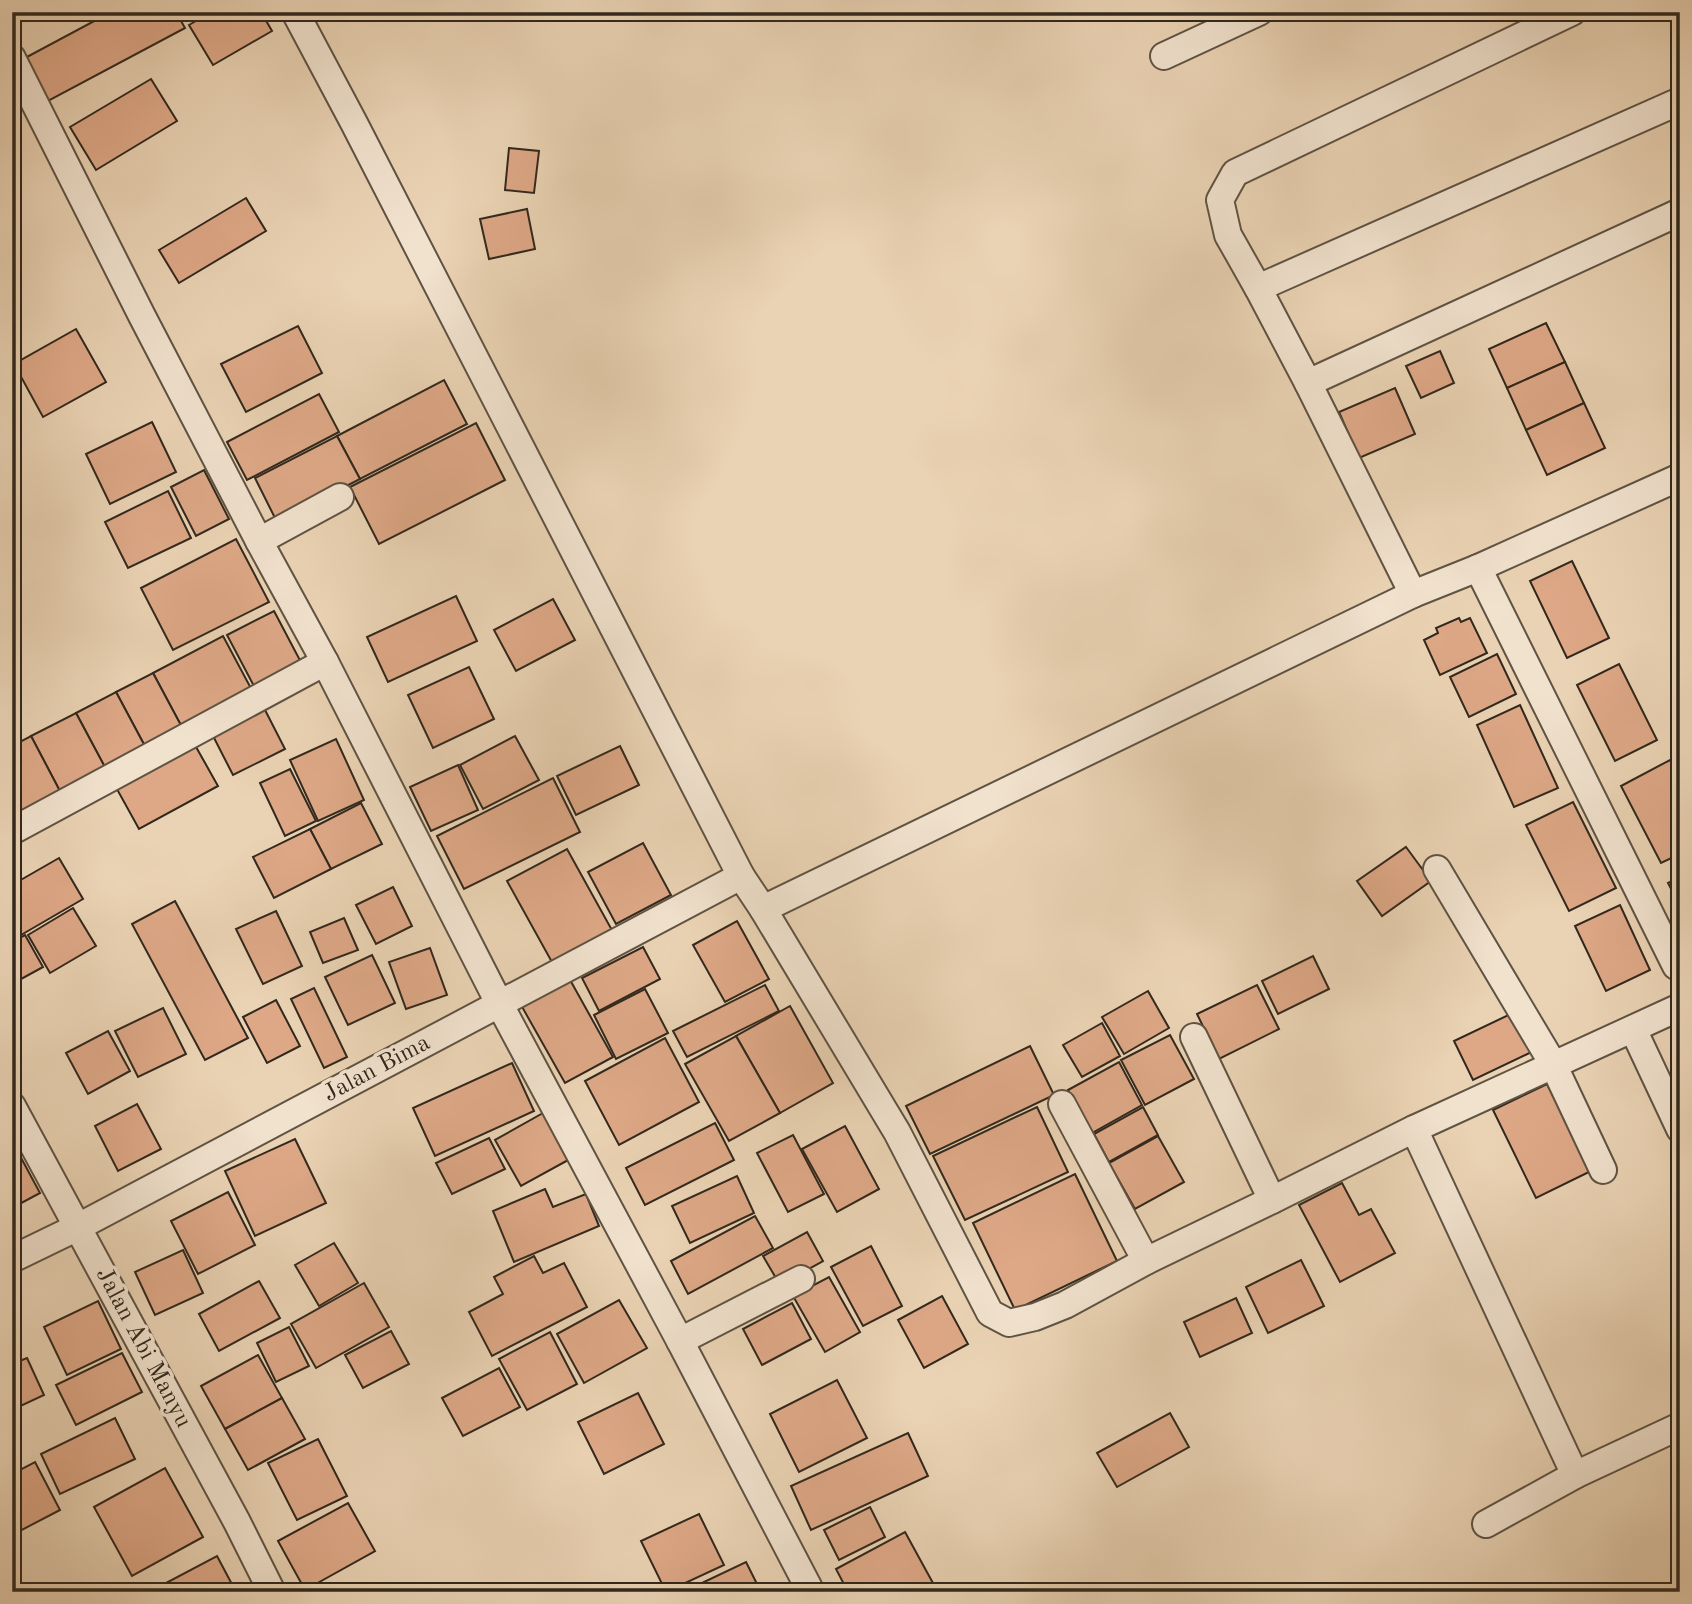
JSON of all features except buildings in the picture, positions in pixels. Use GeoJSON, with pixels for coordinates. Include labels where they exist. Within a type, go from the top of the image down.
{"type":"FeatureCollection","features":[{"type":"Feature","properties":{"kind":"street"},"geometry":{"type":"LineString","coordinates":[[295,12],[741,876],[897,1132],[990,1313],[1009,1323],[1035,1317],[1065,1305],[1146,1261],[1414,1129],[1680,1007]]}},
{"type":"Feature","properties":{"kind":"street"},"geometry":{"type":"LineString","coordinates":[[1164,56],[1259,12]]}},
{"type":"Feature","properties":{"kind":"street"},"geometry":{"type":"LineString","coordinates":[[1413,594],[1308,383],[1228,236],[1220,200],[1235,173],[1572,12]]}},
{"type":"Feature","properties":{"kind":"street"},"geometry":{"type":"LineString","coordinates":[[12,58],[142,316],[325,662],[500,1005],[811,1592]]}},
{"type":"Feature","properties":{"kind":"street"},"geometry":{"type":"LineString","coordinates":[[1258,288],[1680,102]]}},
{"type":"Feature","properties":{"kind":"street"},"geometry":{"type":"LineString","coordinates":[[1308,383],[1680,212]]}},
{"type":"Feature","properties":{"kind":"street"},"geometry":{"type":"LineString","coordinates":[[763,909],[1413,594],[1478,568],[1680,477]]}},
{"type":"Feature","properties":{"kind":"street"},"geometry":{"type":"LineString","coordinates":[[259,541],[341,497]]}},
{"type":"Feature","properties":{"kind":"street"},"geometry":{"type":"LineString","coordinates":[[1478,568],[1676,966]]}},
{"type":"Feature","properties":{"kind":"street"},"geometry":{"type":"LineString","coordinates":[[12,831],[325,662]]}},
{"type":"Feature","properties":{"kind":"street"},"geometry":{"type":"LineString","coordinates":[[1437,869],[1553,1065],[1603,1170]]}},
{"type":"Feature","properties":{"kind":"street","name":"Jalan Bima"},"geometry":{"type":"LineString","coordinates":[[12,1259],[78,1227],[741,876]]}},
{"type":"Feature","properties":{"kind":"street"},"geometry":{"type":"LineString","coordinates":[[1633,1029],[1680,1129]]}},
{"type":"Feature","properties":{"kind":"street"},"geometry":{"type":"LineString","coordinates":[[1194,1037],[1272,1200]]}},
{"type":"Feature","properties":{"kind":"street"},"geometry":{"type":"LineString","coordinates":[[1062,1104],[1146,1261]]}},
{"type":"Feature","properties":{"kind":"street","name":"Jalan Abi Manyu"},"geometry":{"type":"LineString","coordinates":[[12,1106],[237,1522],[272,1592]]}},
{"type":"Feature","properties":{"kind":"street"},"geometry":{"type":"LineString","coordinates":[[1414,1129],[1575,1475]]}},
{"type":"Feature","properties":{"kind":"street"},"geometry":{"type":"LineString","coordinates":[[680,1341],[801,1279]]}},
{"type":"Feature","properties":{"kind":"street"},"geometry":{"type":"LineString","coordinates":[[1486,1524],[1575,1475],[1680,1426]]}}]}
